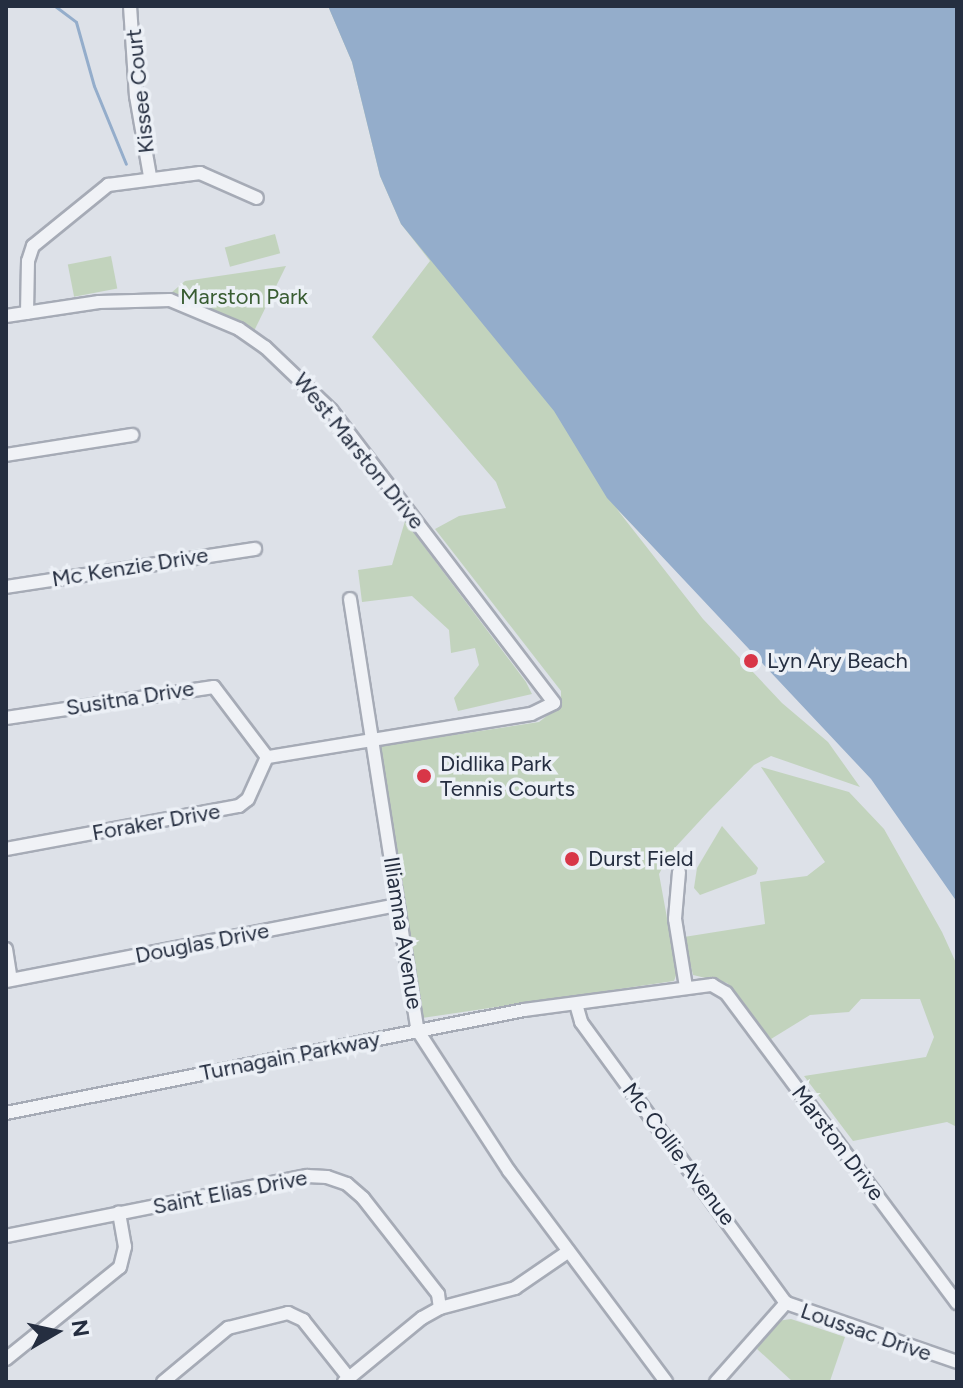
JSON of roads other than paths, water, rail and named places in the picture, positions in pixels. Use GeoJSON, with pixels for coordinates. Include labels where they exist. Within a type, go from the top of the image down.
{"type":"FeatureCollection","features":[{"type":"Feature","properties":{"kind":"street","name":"Kissee Court"},"geometry":{"type":"LineString","coordinates":[[130,6],[136,96],[150,176]]}},
{"type":"Feature","properties":{"kind":"street"},"geometry":{"type":"LineString","coordinates":[[6,316],[27,313],[28,261],[38,241],[100,190],[150,176],[211,175],[257,198]]}},
{"type":"Feature","properties":{"kind":"street","name":"West Marston Drive"},"geometry":{"type":"LineString","coordinates":[[27,313],[99,302],[170,300],[239,329],[287,365],[331,410],[554,703],[531,714],[372,739]]}},
{"type":"Feature","properties":{"kind":"street"},"geometry":{"type":"LineString","coordinates":[[6,455],[132,435]]}},
{"type":"Feature","properties":{"kind":"street","name":"Mc Kenzie Drive"},"geometry":{"type":"LineString","coordinates":[[6,587],[255,549]]}},
{"type":"Feature","properties":{"kind":"street","name":"Illiamna Avenue"},"geometry":{"type":"LineString","coordinates":[[350,599],[418,1031],[569,1251],[666,1382]]}},
{"type":"Feature","properties":{"kind":"street","name":"Susitna Drive"},"geometry":{"type":"LineString","coordinates":[[6,718],[214,687],[267,757]]}},
{"type":"Feature","properties":{"kind":"street"},"geometry":{"type":"LineString","coordinates":[[267,757],[372,739]]}},
{"type":"Feature","properties":{"kind":"street","name":"Foraker Drive"},"geometry":{"type":"LineString","coordinates":[[6,849],[239,806],[248,799],[267,757]]}},
{"type":"Feature","properties":{"kind":"street"},"geometry":{"type":"LineString","coordinates":[[679,872],[674,911],[686,987]]}},
{"type":"Feature","properties":{"kind":"street","name":"Douglas Drive"},"geometry":{"type":"LineString","coordinates":[[8,980],[398,905]]}},
{"type":"Feature","properties":{"kind":"street"},"geometry":{"type":"LineString","coordinates":[[6,949],[8,980]]}},
{"type":"Feature","properties":{"kind":"street","name":"Turnagain Parkway"},"geometry":{"type":"LineString","coordinates":[[6,1113],[418,1031],[686,987],[716,986]]}},
{"type":"Feature","properties":{"kind":"street","name":"Marston Drive"},"geometry":{"type":"LineString","coordinates":[[716,986],[957,1303]]}},
{"type":"Feature","properties":{"kind":"street","name":"Mc Collie Avenue"},"geometry":{"type":"LineString","coordinates":[[576,1004],[581,1022],[786,1303]]}},
{"type":"Feature","properties":{"kind":"street","name":"Saint Elias Drive"},"geometry":{"type":"LineString","coordinates":[[6,1236],[307,1176],[337,1180],[363,1198],[438,1294],[440,1308]]}},
{"type":"Feature","properties":{"kind":"street"},"geometry":{"type":"LineString","coordinates":[[6,1359],[120,1267],[125,1247],[119,1213]]}},
{"type":"Feature","properties":{"kind":"street"},"geometry":{"type":"LineString","coordinates":[[163,1382],[228,1328],[288,1313],[303,1320],[347,1380],[440,1308],[515,1288],[569,1251]]}},
{"type":"Feature","properties":{"kind":"street","name":"Loussac Drive"},"geometry":{"type":"LineString","coordinates":[[716,1382],[786,1303],[867,1335],[957,1362]]}},
{"type":"Feature","properties":{"kind":"water"},"geometry":{"type":"Polygon","coordinates":[[[328,6],[957,6],[957,902],[871,779],[607,498],[554,411],[401,224],[380,176],[352,62],[328,6]]]}},
{"type":"Feature","properties":{"kind":"waterway"},"geometry":{"type":"LineString","coordinates":[[55,6],[76,22],[94,86],[126,164]]}},
{"type":"Feature","properties":{"kind":"place","name":"Lyn Ary Beach"},"geometry":{"type":"Point","coordinates":[751,661]}},
{"type":"Feature","properties":{"kind":"place","name":"Didlika Park Tennis Courts"},"geometry":{"type":"Point","coordinates":[424,776]}},
{"type":"Feature","properties":{"kind":"place","name":"Durst Field"},"geometry":{"type":"Point","coordinates":[572,859]}},
{"type":"Feature","properties":{"kind":"park label","name":"Marston Park"},"geometry":{"type":"Point","coordinates":[244,297]}}]}
